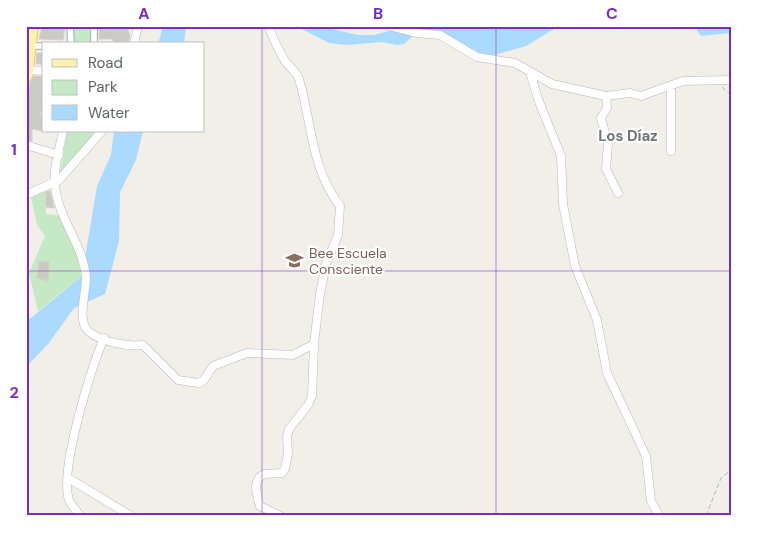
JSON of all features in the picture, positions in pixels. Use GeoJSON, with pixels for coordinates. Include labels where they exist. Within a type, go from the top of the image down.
{"type":"FeatureCollection","features":[{"type":"Feature","properties":{"kind":"main road"},"geometry":{"type":"LineString","coordinates":[[27,69],[32,26]]}},
{"type":"Feature","properties":{"kind":"street"},"geometry":{"type":"LineString","coordinates":[[70,26],[71,42]]}},
{"type":"Feature","properties":{"kind":"street"},"geometry":{"type":"LineString","coordinates":[[94,26],[94,42]]}},
{"type":"Feature","properties":{"kind":"street"},"geometry":{"type":"LineString","coordinates":[[134,42],[138,26]]}},
{"type":"Feature","properties":{"kind":"street"},"geometry":{"type":"LineString","coordinates":[[268,26],[285,60],[298,77],[316,158],[325,178],[326,188],[340,206],[338,235],[326,264],[314,344],[312,396],[287,436],[288,454],[285,469],[282,473],[264,474],[258,480],[255,488],[260,506],[281,516]]}},
{"type":"Feature","properties":{"kind":"street"},"geometry":{"type":"LineString","coordinates":[[389,26],[416,33],[440,35],[478,57],[514,63],[552,84],[606,96],[630,93],[641,96],[671,87],[683,81],[731,80]]}},
{"type":"Feature","properties":{"kind":"street"},"geometry":{"type":"LineString","coordinates":[[30,46],[42,46]]}},
{"type":"Feature","properties":{"kind":"street"},"geometry":{"type":"LineString","coordinates":[[27,69],[42,71]]}},
{"type":"Feature","properties":{"kind":"street"},"geometry":{"type":"LineString","coordinates":[[530,72],[538,99],[561,156],[563,204],[575,266],[597,320],[607,373],[646,456],[652,501],[659,516]]}},
{"type":"Feature","properties":{"kind":"street"},"geometry":{"type":"LineString","coordinates":[[671,87],[671,151]]}},
{"type":"Feature","properties":{"kind":"street"},"geometry":{"type":"LineString","coordinates":[[606,96],[607,108],[601,118],[608,142],[606,169],[618,193]]}},
{"type":"Feature","properties":{"kind":"street"},"geometry":{"type":"LineString","coordinates":[[63,132],[54,183],[58,201],[83,259],[86,280],[83,321],[88,330],[128,346],[143,346],[178,380],[199,384],[204,380],[212,366],[247,353],[293,355],[314,344]]}},
{"type":"Feature","properties":{"kind":"street"},"geometry":{"type":"LineString","coordinates":[[26,195],[54,183],[101,132]]}},
{"type":"Feature","properties":{"kind":"street"},"geometry":{"type":"LineString","coordinates":[[26,145],[59,155]]}},
{"type":"Feature","properties":{"kind":"street"},"geometry":{"type":"LineString","coordinates":[[80,516],[69,500],[68,469],[91,369],[104,338]]}},
{"type":"Feature","properties":{"kind":"street"},"geometry":{"type":"LineString","coordinates":[[68,478],[131,516]]}},
{"type":"Feature","properties":{"kind":"path"},"geometry":{"type":"LineString","coordinates":[[716,81],[731,95]]}},
{"type":"Feature","properties":{"kind":"path"},"geometry":{"type":"LineString","coordinates":[[706,516],[721,478],[731,470]]}},
{"type":"Feature","properties":{"kind":"green space"},"geometry":{"type":"Polygon","coordinates":[[[70,26],[94,26],[94,42],[71,42],[70,26]]]}},
{"type":"Feature","properties":{"kind":"green space"},"geometry":{"type":"Polygon","coordinates":[[[67,132],[101,132],[59,180],[67,132]]]}},
{"type":"Feature","properties":{"kind":"green space"},"geometry":{"type":"Polygon","coordinates":[[[46,191],[46,214],[62,216],[74,246],[82,276],[38,311],[29,273],[45,236],[37,225],[31,197],[46,191]]]}},
{"type":"Feature","properties":{"kind":"water"},"geometry":{"type":"Polygon","coordinates":[[[163,26],[186,26],[184,42],[159,42],[163,26]]]}},
{"type":"Feature","properties":{"kind":"water"},"geometry":{"type":"Polygon","coordinates":[[[296,26],[319,26],[358,35],[374,35],[407,26],[504,29],[513,26],[559,26],[526,46],[491,56],[479,54],[440,32],[416,33],[404,44],[397,45],[382,42],[346,45],[329,43],[296,26]]]}},
{"type":"Feature","properties":{"kind":"water"},"geometry":{"type":"Polygon","coordinates":[[[694,26],[731,26],[731,33],[701,36],[694,26]]]}},
{"type":"Feature","properties":{"kind":"water"},"geometry":{"type":"Polygon","coordinates":[[[114,132],[143,132],[136,160],[120,192],[119,241],[105,294],[74,308],[49,343],[26,367],[26,322],[82,276],[97,186],[111,155],[114,132]]]}},
{"type":"Feature","properties":{"kind":"building"},"geometry":{"type":"Polygon","coordinates":[[[127,26],[130,37],[128,42],[113,42],[113,39],[99,39],[99,27],[127,26]]]}},
{"type":"Feature","properties":{"kind":"building"},"geometry":{"type":"Polygon","coordinates":[[[42,27],[65,27],[63,40],[39,39],[42,27]]]}},
{"type":"Feature","properties":{"kind":"building"},"geometry":{"type":"Polygon","coordinates":[[[37,53],[42,53],[42,64],[36,64],[37,53]]]}},
{"type":"Feature","properties":{"kind":"building"},"geometry":{"type":"Polygon","coordinates":[[[34,76],[42,77],[42,109],[40,116],[42,116],[42,131],[32,129],[32,141],[26,140],[26,111],[30,83],[34,76]]]}},
{"type":"Feature","properties":{"kind":"building"},"geometry":{"type":"Polygon","coordinates":[[[50,191],[54,208],[46,207],[46,192],[50,191]]]}},
{"type":"Feature","properties":{"kind":"building"},"geometry":{"type":"Polygon","coordinates":[[[39,261],[49,262],[48,281],[37,278],[39,261]]]}},
{"type":"Feature","properties":{"kind":"place","name":"Bee Escuela Consciente"},"geometry":{"type":"Point","coordinates":[295,261]}},
{"type":"Feature","properties":{"kind":"district","name":"Los Díaz"},"geometry":{"type":"Point","coordinates":[628,136]}}]}
